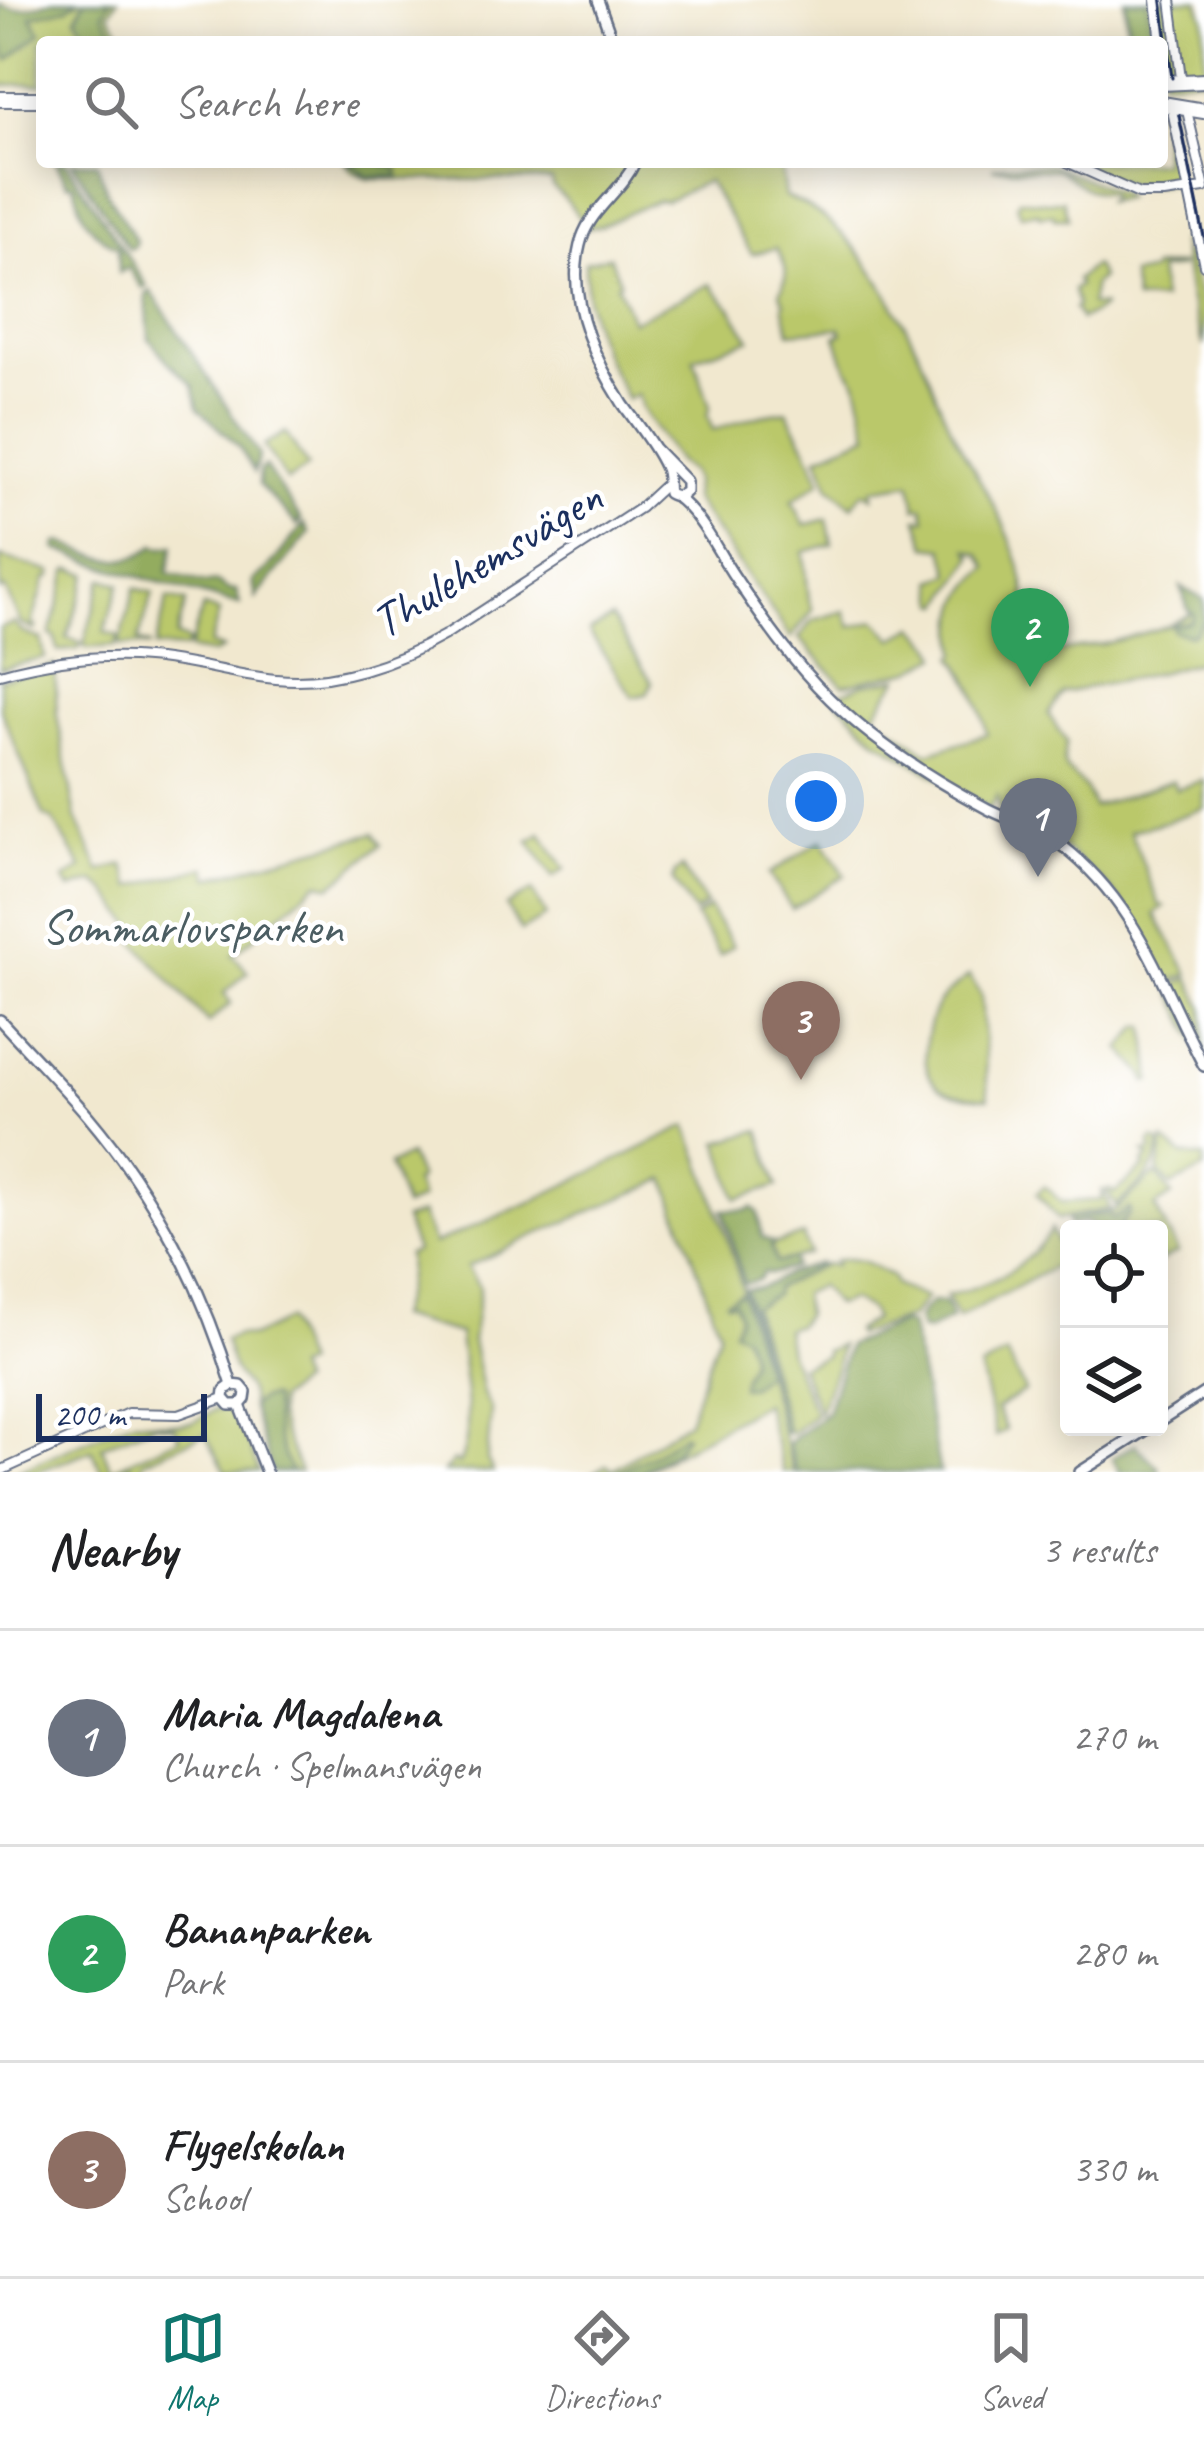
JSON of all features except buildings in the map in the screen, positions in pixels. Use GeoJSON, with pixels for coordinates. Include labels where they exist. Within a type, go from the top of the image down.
{"type":"FeatureCollection","features":[{"type":"Feature","properties":{"kind":"highway"},"geometry":{"type":"LineString","coordinates":[[1168,84],[1204,85]]}},
{"type":"Feature","properties":{"kind":"highway"},"geometry":{"type":"LineString","coordinates":[[0,95],[36,95]]}},
{"type":"Feature","properties":{"kind":"highway"},"geometry":{"type":"LineString","coordinates":[[1168,106],[1199,109]]}},
{"type":"Feature","properties":{"kind":"main road"},"geometry":{"type":"LineString","coordinates":[[598,0],[611,36]]}},
{"type":"Feature","properties":{"kind":"main road"},"geometry":{"type":"LineString","coordinates":[[632,168],[590,221],[579,254],[577,280],[593,349],[680,497],[783,646],[829,698],[876,739],[931,777],[1059,843],[1120,903],[1204,1066]]}},
{"type":"Feature","properties":{"kind":"main road"},"geometry":{"type":"LineString","coordinates":[[671,479],[686,481],[680,497]]}},
{"type":"Feature","properties":{"kind":"main road"},"geometry":{"type":"LineString","coordinates":[[0,1020],[90,1118],[149,1201],[193,1282],[232,1384]]}},
{"type":"Feature","properties":{"kind":"main road"},"geometry":{"type":"LineString","coordinates":[[232,1384],[224,1398],[230,1405],[240,1405]]}},
{"type":"Feature","properties":{"kind":"main road"},"geometry":{"type":"LineString","coordinates":[[232,1384],[246,1392],[240,1405]]}},
{"type":"Feature","properties":{"kind":"main road"},"geometry":{"type":"LineString","coordinates":[[1168,1416],[1204,1394]]}},
{"type":"Feature","properties":{"kind":"main road"},"geometry":{"type":"LineString","coordinates":[[240,1405],[266,1472]]}},
{"type":"Feature","properties":{"kind":"main road"},"geometry":{"type":"LineString","coordinates":[[1080,1472],[1137,1436]]}},
{"type":"Feature","properties":{"kind":"street"},"geometry":{"type":"LineString","coordinates":[[1156,0],[1160,36]]}},
{"type":"Feature","properties":{"kind":"street"},"geometry":{"type":"LineString","coordinates":[[1171,0],[1181,77]]}},
{"type":"Feature","properties":{"kind":"street"},"geometry":{"type":"LineString","coordinates":[[1080,168],[1139,194],[1204,186],[1199,109]]}},
{"type":"Feature","properties":{"kind":"street"},"geometry":{"type":"LineString","coordinates":[[1168,114],[1204,265]]}},
{"type":"Feature","properties":{"kind":"street","name":"Thulehemsvägen"},"geometry":{"type":"LineString","coordinates":[[0,674],[61,661],[140,657],[293,681],[340,676],[388,662],[445,635],[650,501],[671,479]]}},
{"type":"Feature","properties":{"kind":"street","name":"Thulehemsvägen"},"geometry":{"type":"LineString","coordinates":[[650,501],[680,497]]}},
{"type":"Feature","properties":{"kind":"street"},"geometry":{"type":"LineString","coordinates":[[0,1471],[128,1412],[185,1413],[224,1398]]}},
{"type":"Feature","properties":{"kind":"green space"},"geometry":{"type":"Polygon","coordinates":[[[55,0],[118,0],[109,13],[123,36],[36,36],[36,84],[0,85],[0,5],[24,12],[55,0]]]}},
{"type":"Feature","properties":{"kind":"green space"},"geometry":{"type":"Polygon","coordinates":[[[79,0],[67,8],[31,16],[41,33],[8,60],[0,5],[79,0]]]}},
{"type":"Feature","properties":{"kind":"green space"},"geometry":{"type":"Polygon","coordinates":[[[85,0],[111,0],[103,13],[116,36],[78,36],[84,29],[76,17],[85,0]]]}},
{"type":"Feature","properties":{"kind":"green space"},"geometry":{"type":"Polygon","coordinates":[[[1124,0],[1198,0],[1204,18],[1204,78],[1168,79],[1168,36],[1127,36],[1124,0]]]}},
{"type":"Feature","properties":{"kind":"green space"},"geometry":{"type":"Polygon","coordinates":[[[1126,0],[1147,0],[1152,36],[1129,36],[1126,0]]]}},
{"type":"Feature","properties":{"kind":"green space"},"geometry":{"type":"Polygon","coordinates":[[[1168,138],[1176,174],[1172,182],[1144,186],[1091,168],[1168,168],[1168,138]]]}},
{"type":"Feature","properties":{"kind":"green space"},"geometry":{"type":"Polygon","coordinates":[[[59,168],[70,168],[147,286],[143,289],[128,268],[119,273],[118,248],[87,222],[74,184],[67,183],[59,168]]]}},
{"type":"Feature","properties":{"kind":"green space"},"geometry":{"type":"Polygon","coordinates":[[[76,168],[99,168],[107,192],[136,241],[129,249],[76,168]]]}},
{"type":"Feature","properties":{"kind":"green space"},"geometry":{"type":"Polygon","coordinates":[[[350,168],[781,168],[785,197],[829,221],[847,239],[879,280],[916,346],[948,422],[1010,539],[1023,579],[1034,655],[1104,644],[1168,626],[1204,606],[1204,660],[1063,693],[1048,714],[1067,742],[1066,769],[1085,789],[1093,807],[1168,782],[1173,781],[1176,789],[1204,780],[1204,808],[1130,831],[1159,904],[1165,907],[1155,914],[1189,974],[1168,983],[1142,931],[1111,889],[1044,830],[999,809],[997,796],[989,809],[876,739],[834,697],[863,684],[899,678],[874,715],[928,753],[987,734],[975,694],[954,656],[958,654],[960,606],[988,567],[980,554],[969,550],[973,557],[943,604],[938,603],[934,580],[951,574],[944,548],[927,546],[918,519],[926,519],[923,507],[916,508],[911,483],[872,489],[873,497],[863,492],[852,506],[830,487],[818,456],[869,434],[857,382],[836,336],[842,334],[840,328],[790,332],[780,293],[786,275],[780,254],[776,248],[752,254],[707,181],[587,228],[552,180],[369,179],[350,168]]]}},
{"type":"Feature","properties":{"kind":"green space"},"geometry":{"type":"Polygon","coordinates":[[[356,168],[398,169],[399,176],[369,177],[356,168]]]}},
{"type":"Feature","properties":{"kind":"green space"},"geometry":{"type":"Polygon","coordinates":[[[992,168],[1059,168],[1125,198],[1104,202],[1109,194],[1089,190],[1058,170],[992,168]]]}},
{"type":"Feature","properties":{"kind":"green space"},"geometry":{"type":"Polygon","coordinates":[[[1019,199],[1063,200],[1068,218],[1038,212],[1021,215],[1019,199]]]}},
{"type":"Feature","properties":{"kind":"green space"},"geometry":{"type":"Polygon","coordinates":[[[1180,239],[1204,311],[1204,346],[1189,297],[1180,239]]]}},
{"type":"Feature","properties":{"kind":"green space"},"geometry":{"type":"Polygon","coordinates":[[[610,256],[632,321],[710,284],[750,339],[694,358],[713,430],[787,411],[810,454],[821,481],[792,501],[805,525],[827,519],[832,544],[804,552],[813,610],[791,638],[693,499],[690,472],[678,463],[637,394],[627,399],[609,365],[591,318],[585,262],[610,256]]]}},
{"type":"Feature","properties":{"kind":"green space"},"geometry":{"type":"Polygon","coordinates":[[[1180,265],[1158,271],[1162,300],[1135,301],[1131,275],[1180,265]]]}},
{"type":"Feature","properties":{"kind":"green space"},"geometry":{"type":"Polygon","coordinates":[[[1092,266],[1101,278],[1094,284],[1090,305],[1102,308],[1081,320],[1074,309],[1073,290],[1079,285],[1076,280],[1092,266]]]}},
{"type":"Feature","properties":{"kind":"green space"},"geometry":{"type":"Polygon","coordinates":[[[151,291],[259,455],[254,472],[238,446],[198,408],[193,385],[149,339],[146,295],[151,291]]]}},
{"type":"Feature","properties":{"kind":"green space"},"geometry":{"type":"Polygon","coordinates":[[[285,432],[308,467],[287,481],[264,446],[285,432]]]}},
{"type":"Feature","properties":{"kind":"green space"},"geometry":{"type":"Polygon","coordinates":[[[265,466],[301,520],[297,525],[259,485],[265,466]]]}},
{"type":"Feature","properties":{"kind":"green space"},"geometry":{"type":"Polygon","coordinates":[[[304,524],[309,533],[256,598],[253,581],[304,524]]]}},
{"type":"Feature","properties":{"kind":"green space"},"geometry":{"type":"Polygon","coordinates":[[[62,542],[110,559],[132,558],[155,545],[174,545],[168,573],[236,590],[240,605],[105,567],[56,549],[62,542]]]}},
{"type":"Feature","properties":{"kind":"green space"},"geometry":{"type":"Polygon","coordinates":[[[0,557],[52,572],[32,624],[35,630],[21,624],[5,589],[0,591],[0,557]]]}},
{"type":"Feature","properties":{"kind":"green space"},"geometry":{"type":"Polygon","coordinates":[[[71,569],[88,574],[67,638],[82,643],[78,649],[58,651],[50,635],[71,569]]]}},
{"type":"Feature","properties":{"kind":"green space"},"geometry":{"type":"Polygon","coordinates":[[[105,579],[120,584],[104,632],[119,636],[115,646],[86,648],[84,643],[105,579]]]}},
{"type":"Feature","properties":{"kind":"green space"},"geometry":{"type":"Polygon","coordinates":[[[1181,587],[1204,600],[1204,619],[1188,635],[1172,626],[1191,621],[1194,614],[1188,610],[1181,587]]]}},
{"type":"Feature","properties":{"kind":"green space"},"geometry":{"type":"Polygon","coordinates":[[[135,588],[153,593],[138,641],[151,646],[119,645],[135,588]]]}},
{"type":"Feature","properties":{"kind":"green space"},"geometry":{"type":"Polygon","coordinates":[[[168,598],[186,602],[176,636],[189,641],[185,649],[155,647],[168,598]]]}},
{"type":"Feature","properties":{"kind":"green space"},"geometry":{"type":"Polygon","coordinates":[[[203,607],[219,612],[210,645],[222,649],[214,654],[189,650],[203,607]]]}},
{"type":"Feature","properties":{"kind":"green space"},"geometry":{"type":"Polygon","coordinates":[[[845,611],[851,627],[876,620],[894,639],[915,626],[939,656],[912,670],[843,685],[799,638],[813,620],[845,611]]]}},
{"type":"Feature","properties":{"kind":"green space"},"geometry":{"type":"Polygon","coordinates":[[[611,618],[652,682],[647,694],[633,697],[589,632],[611,618]]]}},
{"type":"Feature","properties":{"kind":"green space"},"geometry":{"type":"Polygon","coordinates":[[[14,623],[22,632],[41,639],[45,658],[0,669],[0,628],[14,623]]]}},
{"type":"Feature","properties":{"kind":"green space","name":"Sommarlovsparken"},"geometry":{"type":"Polygon","coordinates":[[[55,665],[57,714],[76,818],[100,871],[124,865],[132,887],[206,867],[210,878],[374,833],[381,845],[331,886],[318,882],[233,955],[248,972],[224,993],[231,1003],[208,1023],[134,941],[139,934],[106,890],[95,882],[70,889],[64,880],[82,868],[53,820],[44,816],[0,708],[0,679],[55,665]]]}},
{"type":"Feature","properties":{"kind":"green space"},"geometry":{"type":"Polygon","coordinates":[[[541,833],[565,869],[553,877],[529,841],[541,833]]]}},
{"type":"Feature","properties":{"kind":"green space"},"geometry":{"type":"Polygon","coordinates":[[[822,840],[845,875],[792,909],[769,874],[822,840]]]}},
{"type":"Feature","properties":{"kind":"green space"},"geometry":{"type":"Polygon","coordinates":[[[682,868],[706,905],[694,913],[673,881],[682,868]]]}},
{"type":"Feature","properties":{"kind":"green space"},"geometry":{"type":"Polygon","coordinates":[[[532,891],[546,916],[521,931],[506,906],[532,891]]]}},
{"type":"Feature","properties":{"kind":"green space"},"geometry":{"type":"Polygon","coordinates":[[[709,908],[733,946],[720,955],[695,917],[709,908]]]}},
{"type":"Feature","properties":{"kind":"green space"},"geometry":{"type":"Polygon","coordinates":[[[969,976],[981,995],[988,1098],[945,1091],[926,1065],[926,1042],[935,1009],[969,976]]]}},
{"type":"Feature","properties":{"kind":"green space"},"geometry":{"type":"Polygon","coordinates":[[[1190,978],[1204,1008],[1204,1058],[1170,987],[1190,978]]]}},
{"type":"Feature","properties":{"kind":"green space"},"geometry":{"type":"Polygon","coordinates":[[[1140,1026],[1146,1027],[1152,1081],[1147,1082],[1121,1049],[1140,1026]]]}},
{"type":"Feature","properties":{"kind":"green space"},"geometry":{"type":"Polygon","coordinates":[[[687,1126],[732,1254],[793,1472],[783,1472],[764,1403],[643,1472],[594,1472],[606,1465],[613,1469],[688,1421],[719,1331],[666,1179],[467,1267],[480,1288],[472,1341],[491,1409],[487,1460],[493,1472],[444,1472],[453,1461],[459,1464],[467,1435],[459,1334],[397,1317],[407,1279],[407,1255],[416,1251],[404,1220],[421,1214],[434,1244],[687,1126]]]}},
{"type":"Feature","properties":{"kind":"green space"},"geometry":{"type":"Polygon","coordinates":[[[760,1130],[778,1186],[737,1199],[719,1142],[760,1130]]]}},
{"type":"Feature","properties":{"kind":"green space"},"geometry":{"type":"Polygon","coordinates":[[[1154,1140],[1160,1143],[1151,1171],[1116,1206],[1106,1190],[1114,1193],[1145,1167],[1149,1158],[1144,1153],[1151,1152],[1154,1140]]]}},
{"type":"Feature","properties":{"kind":"green space"},"geometry":{"type":"Polygon","coordinates":[[[1164,1141],[1182,1155],[1204,1158],[1204,1169],[1171,1186],[1158,1171],[1164,1141]]]}},
{"type":"Feature","properties":{"kind":"green space"},"geometry":{"type":"Polygon","coordinates":[[[409,1156],[421,1199],[404,1207],[389,1165],[409,1156]]]}},
{"type":"Feature","properties":{"kind":"green space"},"geometry":{"type":"Polygon","coordinates":[[[1154,1175],[1172,1196],[1155,1207],[1162,1220],[1124,1220],[1128,1209],[1114,1220],[1109,1213],[1154,1175]]]}},
{"type":"Feature","properties":{"kind":"green space"},"geometry":{"type":"Polygon","coordinates":[[[1044,1186],[1062,1202],[1101,1200],[1102,1189],[1110,1209],[1058,1219],[1037,1193],[1044,1186]]]}},
{"type":"Feature","properties":{"kind":"green space"},"geometry":{"type":"Polygon","coordinates":[[[752,1207],[758,1212],[762,1237],[775,1243],[771,1245],[776,1263],[793,1259],[794,1267],[764,1272],[758,1280],[744,1284],[723,1210],[752,1207]]]}},
{"type":"Feature","properties":{"kind":"green space"},"geometry":{"type":"Polygon","coordinates":[[[1129,1208],[1124,1220],[1067,1219],[1108,1213],[1114,1219],[1129,1208]]]}},
{"type":"Feature","properties":{"kind":"green space"},"geometry":{"type":"Polygon","coordinates":[[[1051,1230],[1060,1247],[1060,1264],[958,1318],[946,1296],[1006,1274],[1051,1230]]]}},
{"type":"Feature","properties":{"kind":"green space"},"geometry":{"type":"Polygon","coordinates":[[[1168,1232],[1178,1252],[1168,1257],[1168,1232]]]}},
{"type":"Feature","properties":{"kind":"green space"},"geometry":{"type":"Polygon","coordinates":[[[803,1235],[809,1254],[776,1264],[770,1245],[803,1235]]]}},
{"type":"Feature","properties":{"kind":"green space"},"geometry":{"type":"Polygon","coordinates":[[[844,1259],[870,1264],[892,1277],[895,1285],[926,1298],[911,1317],[856,1335],[855,1331],[874,1319],[869,1310],[851,1300],[836,1305],[819,1286],[802,1294],[805,1314],[797,1325],[785,1329],[789,1353],[815,1414],[791,1434],[752,1307],[774,1295],[776,1288],[844,1259]]]}},
{"type":"Feature","properties":{"kind":"green space"},"geometry":{"type":"Polygon","coordinates":[[[822,1265],[776,1288],[775,1295],[753,1307],[788,1432],[784,1434],[745,1289],[822,1265]]]}},
{"type":"Feature","properties":{"kind":"green space"},"geometry":{"type":"Polygon","coordinates":[[[742,1293],[765,1372],[751,1386],[741,1387],[750,1354],[743,1335],[733,1330],[739,1316],[734,1302],[726,1301],[742,1293]]]}},
{"type":"Feature","properties":{"kind":"green space"},"geometry":{"type":"Polygon","coordinates":[[[932,1302],[945,1302],[952,1318],[921,1330],[917,1321],[932,1302]]]}},
{"type":"Feature","properties":{"kind":"green space"},"geometry":{"type":"Polygon","coordinates":[[[287,1320],[305,1365],[295,1369],[300,1383],[278,1400],[278,1416],[300,1472],[274,1472],[249,1393],[234,1370],[224,1340],[251,1337],[287,1320]]]}},
{"type":"Feature","properties":{"kind":"green space"},"geometry":{"type":"Polygon","coordinates":[[[901,1323],[910,1325],[940,1472],[796,1472],[788,1443],[827,1412],[848,1345],[901,1323]]]}},
{"type":"Feature","properties":{"kind":"green space"},"geometry":{"type":"Polygon","coordinates":[[[840,1345],[836,1367],[819,1412],[800,1366],[840,1345]]]}},
{"type":"Feature","properties":{"kind":"green space"},"geometry":{"type":"Polygon","coordinates":[[[1006,1354],[1025,1391],[996,1409],[1006,1430],[996,1436],[980,1369],[1006,1354]]]}},
{"type":"Feature","properties":{"kind":"green space"},"geometry":{"type":"Polygon","coordinates":[[[269,1397],[279,1445],[292,1472],[272,1472],[251,1406],[269,1397]]]}},
{"type":"Feature","properties":{"kind":"green space"},"geometry":{"type":"Polygon","coordinates":[[[224,1409],[239,1418],[259,1472],[226,1472],[205,1434],[144,1461],[144,1472],[135,1472],[131,1465],[102,1472],[92,1450],[36,1472],[15,1472],[133,1420],[181,1424],[224,1409]],[[154,1424],[102,1446],[111,1469],[179,1438],[175,1427],[154,1424]]]}},
{"type":"Feature","properties":{"kind":"green space"},"geometry":{"type":"Polygon","coordinates":[[[683,1434],[676,1450],[640,1472],[616,1472],[652,1455],[683,1434]]]}},
{"type":"Feature","properties":{"kind":"green space"},"geometry":{"type":"Polygon","coordinates":[[[1135,1444],[1159,1472],[1120,1472],[1112,1458],[1135,1444]]]}},
{"type":"Feature","properties":{"kind":"tram line"},"geometry":{"type":"LineString","coordinates":[[1162,0],[1167,36]]}},
{"type":"Feature","properties":{"kind":"tram line"},"geometry":{"type":"LineString","coordinates":[[1168,47],[1172,78]]}},
{"type":"Feature","properties":{"kind":"tram line"},"geometry":{"type":"LineString","coordinates":[[1179,115],[1204,236]]}},
{"type":"Feature","properties":{"kind":"place","name":"Bananparken"},"geometry":{"type":"Point","coordinates":[1030,687]}},
{"type":"Feature","properties":{"kind":"place","name":"Maria Magdalena"},"geometry":{"type":"Point","coordinates":[1038,877]}},
{"type":"Feature","properties":{"kind":"place","name":"Flygelskolan"},"geometry":{"type":"Point","coordinates":[801,1080]}}]}
